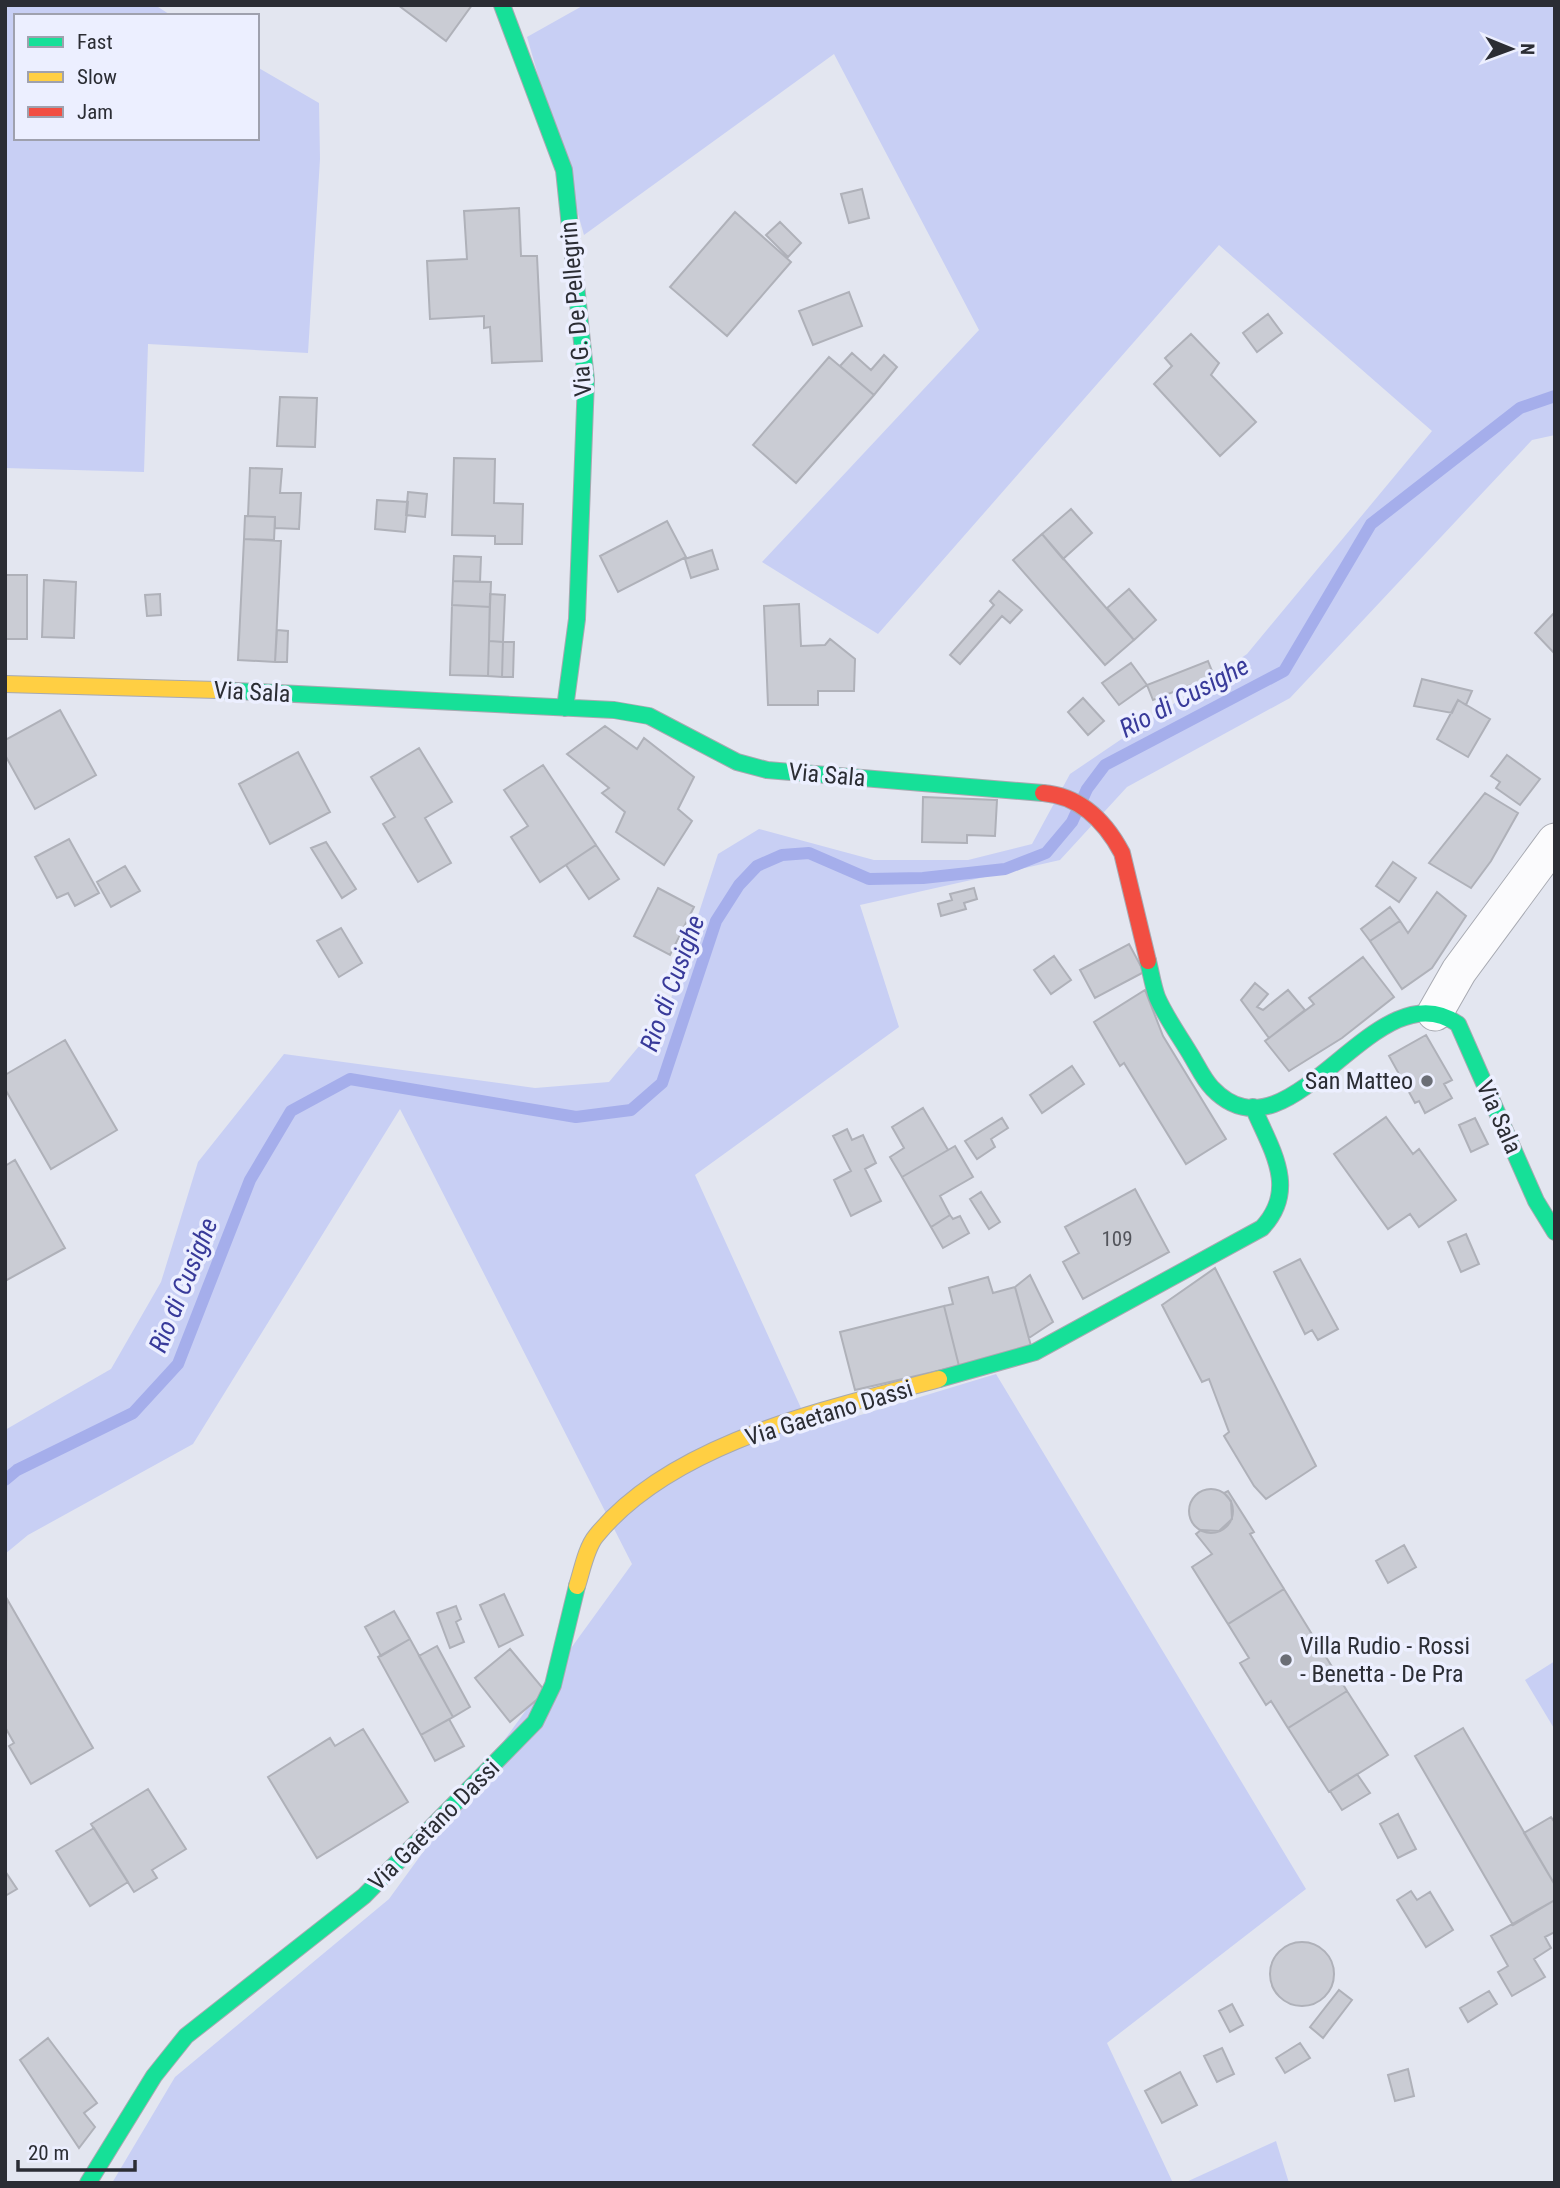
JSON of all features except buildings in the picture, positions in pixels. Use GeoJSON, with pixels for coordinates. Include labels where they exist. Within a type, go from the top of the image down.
{"type":"FeatureCollection","features":[{"type":"Feature","properties":{"kind":"street","name":"Via G. De Pellegrin"},"geometry":{"type":"LineString","coordinates":[[502,5],[564,170],[586,380],[577,619],[565,708]]}},
{"type":"Feature","properties":{"kind":"street","name":"Via Sala"},"geometry":{"type":"LineString","coordinates":[[5,684],[173,688],[614,710],[649,716],[737,762],[767,770],[1053,794],[1085,806],[1113,834],[1122,853],[1157,997],[1210,1087],[1234,1105],[1253,1107]]}},
{"type":"Feature","properties":{"kind":"street"},"geometry":{"type":"LineString","coordinates":[[1253,1107],[1272,1105],[1289,1099],[1393,1021],[1416,1013],[1435,1013],[1460,971],[1555,841]]}},
{"type":"Feature","properties":{"kind":"street","name":"Via Sala"},"geometry":{"type":"LineString","coordinates":[[1435,1013],[1448,1015],[1458,1024],[1535,1201],[1555,1232]]}},
{"type":"Feature","properties":{"kind":"street","name":"Via Gaetano Dassi"},"geometry":{"type":"LineString","coordinates":[[88,2183],[154,2076],[186,2036],[364,1896],[534,1722],[553,1685],[570,1605],[594,1538],[627,1506],[674,1472],[775,1426],[1035,1352],[1262,1228],[1274,1219],[1281,1207],[1283,1194],[1281,1180],[1253,1107]]}},
{"type":"Feature","properties":{"kind":"shaded area"},"geometry":{"type":"Polygon","coordinates":[[[5,5],[155,5],[169,14],[14,14],[14,140],[259,140],[259,68],[319,103],[320,159],[308,353],[148,344],[144,472],[5,468],[5,5]]]}},
{"type":"Feature","properties":{"kind":"shaded area"},"geometry":{"type":"Polygon","coordinates":[[[584,5],[1555,5],[1555,435],[1532,440],[1290,698],[1127,787],[1060,860],[860,905],[899,1027],[695,1175],[811,1430],[996,1374],[1306,1889],[1107,2043],[1173,2183],[112,2183],[175,2077],[389,1899],[632,1564],[400,1109],[193,1444],[28,1535],[5,1554],[5,1430],[111,1369],[161,1282],[198,1162],[284,1054],[535,1088],[609,1082],[666,1014],[718,854],[759,829],[874,860],[968,860],[1032,844],[1070,774],[1247,654],[1432,431],[1219,245],[878,634],[762,562],[979,330],[834,54],[584,235],[527,37],[584,5]]]}},
{"type":"Feature","properties":{"kind":"shaded area"},"geometry":{"type":"Polygon","coordinates":[[[1555,1661],[1555,1730],[1525,1680],[1555,1661]]]}},
{"type":"Feature","properties":{"kind":"shaded area"},"geometry":{"type":"Polygon","coordinates":[[[1276,2141],[1289,2183],[1184,2183],[1276,2141]]]}},
{"type":"Feature","properties":{"kind":"waterway","name":"Rio di Cusighe"},"geometry":{"type":"LineString","coordinates":[[5,1480],[17,1470],[133,1413],[178,1364],[250,1180],[291,1111],[350,1079],[576,1117],[631,1110],[662,1083],[716,921],[739,885],[757,866],[782,855],[809,853],[869,879],[923,878],[1005,869],[1046,853],[1072,822],[1087,789],[1105,765],[1284,671],[1371,524],[1520,408],[1555,396]]}},
{"type":"Feature","properties":{"kind":"traffic: fast"},"geometry":{"type":"LineString","coordinates":[[502,5],[564,170],[586,380],[577,619],[565,708]]}},
{"type":"Feature","properties":{"kind":"traffic: fast"},"geometry":{"type":"LineString","coordinates":[[217,690],[614,710],[649,716],[737,762],[767,770],[1043,793]]}},
{"type":"Feature","properties":{"kind":"traffic: fast"},"geometry":{"type":"LineString","coordinates":[[1148,961],[1157,997],[1204,1077],[1212,1088],[1242,1107],[1272,1105],[1302,1089],[1364,1040],[1395,1021],[1427,1013],[1458,1024],[1536,1201],[1555,1232]]}},
{"type":"Feature","properties":{"kind":"traffic: fast"},"geometry":{"type":"LineString","coordinates":[[939,1379],[1035,1352],[1262,1228],[1279,1199],[1280,1184],[1274,1153],[1253,1107]]}},
{"type":"Feature","properties":{"kind":"traffic: fast"},"geometry":{"type":"LineString","coordinates":[[88,2183],[154,2076],[186,2036],[364,1896],[535,1722],[553,1685],[577,1586]]}},
{"type":"Feature","properties":{"kind":"traffic: slow"},"geometry":{"type":"LineString","coordinates":[[5,684],[217,690]]}},
{"type":"Feature","properties":{"kind":"traffic: slow"},"geometry":{"type":"LineString","coordinates":[[577,1586],[587,1553],[596,1536],[628,1503],[666,1476],[709,1453],[754,1434],[849,1403],[939,1379]]}},
{"type":"Feature","properties":{"kind":"traffic: jam"},"geometry":{"type":"LineString","coordinates":[[1043,793],[1069,799],[1080,805],[1099,821],[1115,841],[1122,853],[1148,961]]}},
{"type":"Feature","properties":{"kind":"place","name":"San Matteo"},"geometry":{"type":"Point","coordinates":[1427,1081]}},
{"type":"Feature","properties":{"kind":"place","name":"Villa Rudio - Rossi - Benetta - De Pra"},"geometry":{"type":"Point","coordinates":[1286,1660]}}]}
